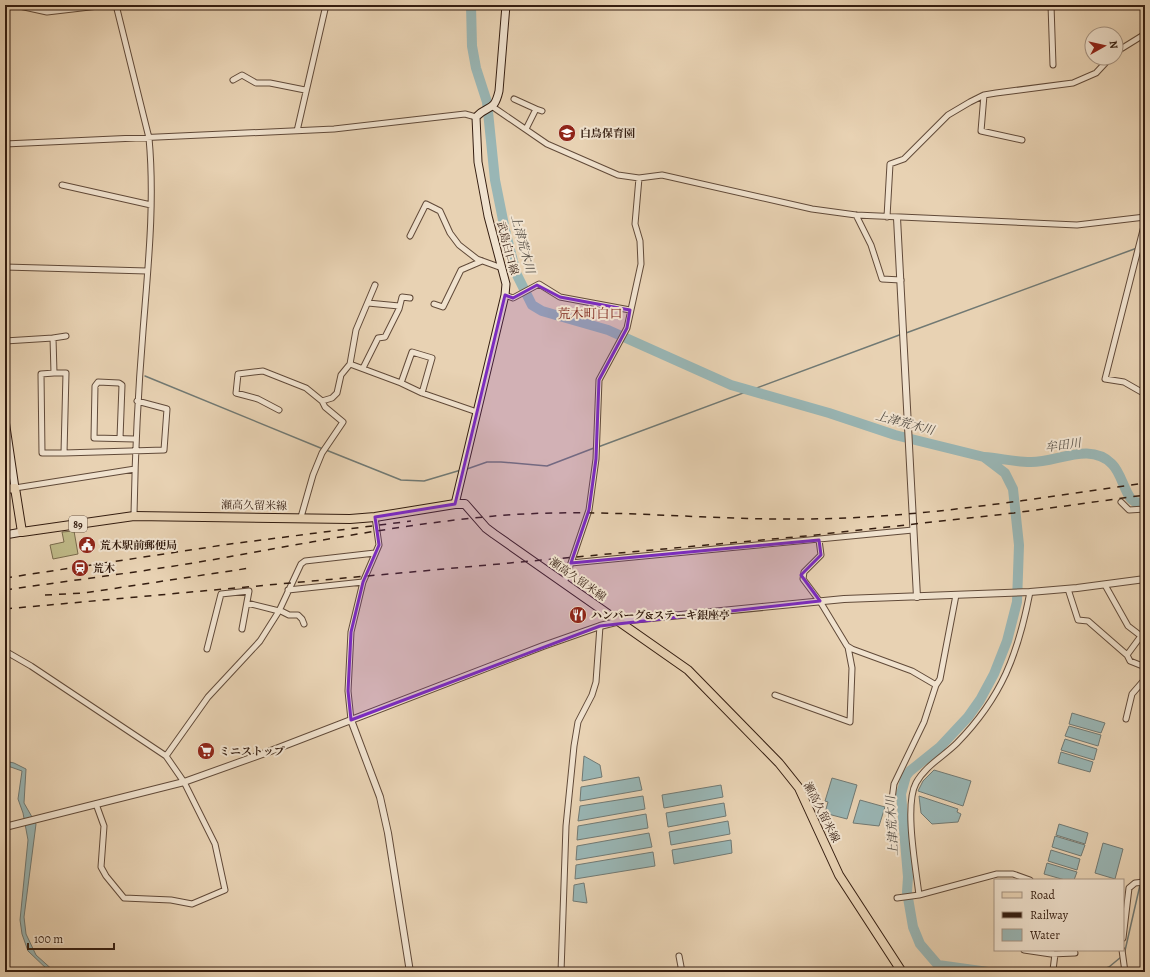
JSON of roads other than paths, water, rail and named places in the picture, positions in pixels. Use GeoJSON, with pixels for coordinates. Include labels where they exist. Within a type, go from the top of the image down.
{"type":"FeatureCollection","features":[{"type":"Feature","properties":{"kind":"main road"},"geometry":{"type":"LineString","coordinates":[[478,116],[493,107],[500,91],[506,5]]}},
{"type":"Feature","properties":{"kind":"main road","name":"武島白口線"},"geometry":{"type":"LineString","coordinates":[[455,504],[505,296],[506,284],[488,216],[478,162],[478,116]]}},
{"type":"Feature","properties":{"kind":"main road"},"geometry":{"type":"LineString","coordinates":[[5,420],[7,442],[22,532],[5,535]]}},
{"type":"Feature","properties":{"kind":"main road"},"geometry":{"type":"LineString","coordinates":[[5,490],[15,488]]}},
{"type":"Feature","properties":{"kind":"main road","name":"瀬高久留米線"},"geometry":{"type":"LineString","coordinates":[[22,532],[134,516],[301,517],[337,519],[375,517],[455,504],[465,504],[486,528],[688,670],[779,763],[799,788],[843,881],[902,972]]}},
{"type":"Feature","properties":{"kind":"street"},"geometry":{"type":"LineString","coordinates":[[15,5],[47,12],[107,5]]}},
{"type":"Feature","properties":{"kind":"street"},"geometry":{"type":"LineString","coordinates":[[116,5],[148,138],[151,205],[137,401],[134,516]]}},
{"type":"Feature","properties":{"kind":"street"},"geometry":{"type":"LineString","coordinates":[[297,131],[305,90],[320,36],[326,5]]}},
{"type":"Feature","properties":{"kind":"street"},"geometry":{"type":"LineString","coordinates":[[1051,5],[1053,64]]}},
{"type":"Feature","properties":{"kind":"street"},"geometry":{"type":"LineString","coordinates":[[1124,47],[1145,34]]}},
{"type":"Feature","properties":{"kind":"street"},"geometry":{"type":"LineString","coordinates":[[887,217],[890,164],[904,159],[948,115],[984,95],[1022,88],[1073,83],[1096,73],[1103,66]]}},
{"type":"Feature","properties":{"kind":"street"},"geometry":{"type":"LineString","coordinates":[[233,80],[242,75],[256,84],[270,83],[305,90]]}},
{"type":"Feature","properties":{"kind":"street"},"geometry":{"type":"LineString","coordinates":[[984,95],[981,132],[1022,140]]}},
{"type":"Feature","properties":{"kind":"street"},"geometry":{"type":"LineString","coordinates":[[514,98],[542,111]]}},
{"type":"Feature","properties":{"kind":"street"},"geometry":{"type":"LineString","coordinates":[[493,107],[547,144],[618,175],[640,178],[662,175],[812,209],[856,215],[897,218],[1078,225],[1145,216]]}},
{"type":"Feature","properties":{"kind":"street"},"geometry":{"type":"LineString","coordinates":[[526,129],[536,109]]}},
{"type":"Feature","properties":{"kind":"street"},"geometry":{"type":"LineString","coordinates":[[5,144],[334,129],[465,114],[478,116]]}},
{"type":"Feature","properties":{"kind":"street"},"geometry":{"type":"LineString","coordinates":[[564,583],[589,510],[596,459],[599,380],[627,328],[641,264],[640,241],[635,230],[640,178]]}},
{"type":"Feature","properties":{"kind":"street"},"geometry":{"type":"LineString","coordinates":[[62,185],[151,205]]}},
{"type":"Feature","properties":{"kind":"street"},"geometry":{"type":"LineString","coordinates":[[410,236],[426,204],[440,212],[450,233],[459,245],[482,261],[502,268]]}},
{"type":"Feature","properties":{"kind":"street"},"geometry":{"type":"LineString","coordinates":[[856,215],[871,245],[882,279],[901,280]]}},
{"type":"Feature","properties":{"kind":"street"},"geometry":{"type":"LineString","coordinates":[[897,218],[916,597]]}},
{"type":"Feature","properties":{"kind":"street"},"geometry":{"type":"LineString","coordinates":[[1145,222],[1105,379],[1124,382],[1145,394]]}},
{"type":"Feature","properties":{"kind":"street"},"geometry":{"type":"LineString","coordinates":[[434,304],[443,307],[461,270],[482,261]]}},
{"type":"Feature","properties":{"kind":"street"},"geometry":{"type":"LineString","coordinates":[[5,267],[147,271]]}},
{"type":"Feature","properties":{"kind":"street"},"geometry":{"type":"LineString","coordinates":[[505,296],[513,298],[539,284],[560,297],[630,310]]}},
{"type":"Feature","properties":{"kind":"street"},"geometry":{"type":"LineString","coordinates":[[322,401],[332,398],[336,393],[341,375],[350,364],[356,330],[376,285]]}},
{"type":"Feature","properties":{"kind":"street"},"geometry":{"type":"LineString","coordinates":[[364,368],[378,338],[385,337],[402,297],[410,298]]}},
{"type":"Feature","properties":{"kind":"street"},"geometry":{"type":"LineString","coordinates":[[368,303],[399,306]]}},
{"type":"Feature","properties":{"kind":"street"},"geometry":{"type":"LineString","coordinates":[[5,341],[66,336]]}},
{"type":"Feature","properties":{"kind":"street"},"geometry":{"type":"LineString","coordinates":[[53,338],[54,373]]}},
{"type":"Feature","properties":{"kind":"street"},"geometry":{"type":"LineString","coordinates":[[402,383],[412,352],[432,358],[422,393]]}},
{"type":"Feature","properties":{"kind":"street"},"geometry":{"type":"LineString","coordinates":[[350,364],[402,383],[422,393],[477,412]]}},
{"type":"Feature","properties":{"kind":"street"},"geometry":{"type":"LineString","coordinates":[[280,410],[258,399],[236,393],[238,374],[263,371],[306,388],[322,401],[325,407],[342,422],[322,453],[312,475],[301,517]]}},
{"type":"Feature","properties":{"kind":"street"},"geometry":{"type":"LineString","coordinates":[[64,452],[66,373],[41,374],[42,453],[135,452],[164,450],[166,409],[137,401]]}},
{"type":"Feature","properties":{"kind":"street"},"geometry":{"type":"LineString","coordinates":[[120,438],[122,385],[119,383],[98,382],[95,386],[94,438],[135,439]]}},
{"type":"Feature","properties":{"kind":"street"},"geometry":{"type":"LineString","coordinates":[[15,488],[135,470]]}},
{"type":"Feature","properties":{"kind":"street"},"geometry":{"type":"LineString","coordinates":[[1121,502],[1129,510],[1145,509]]}},
{"type":"Feature","properties":{"kind":"street"},"geometry":{"type":"LineString","coordinates":[[375,517],[379,545],[363,582],[351,638],[348,691],[352,720],[380,797],[388,833],[410,972]]}},
{"type":"Feature","properties":{"kind":"street"},"geometry":{"type":"LineString","coordinates":[[571,563],[913,530]]}},
{"type":"Feature","properties":{"kind":"street"},"geometry":{"type":"LineString","coordinates":[[775,695],[850,722],[852,668],[848,647],[802,575],[821,555],[819,540]]}},
{"type":"Feature","properties":{"kind":"street"},"geometry":{"type":"LineString","coordinates":[[166,756],[208,697],[254,648],[279,610],[301,564],[305,561],[375,553]]}},
{"type":"Feature","properties":{"kind":"street"},"geometry":{"type":"LineString","coordinates":[[5,827],[184,782],[600,626],[620,621],[820,601],[1030,592],[1105,585],[1145,579]]}},
{"type":"Feature","properties":{"kind":"street"},"geometry":{"type":"LineString","coordinates":[[288,590],[363,582]]}},
{"type":"Feature","properties":{"kind":"street"},"geometry":{"type":"LineString","coordinates":[[1105,585],[1128,626],[1141,636],[1127,655]]}},
{"type":"Feature","properties":{"kind":"street"},"geometry":{"type":"LineString","coordinates":[[1068,589],[1078,620],[1088,621],[1127,655],[1130,661],[1145,667]]}},
{"type":"Feature","properties":{"kind":"street"},"geometry":{"type":"LineString","coordinates":[[207,649],[221,594],[249,591],[242,629]]}},
{"type":"Feature","properties":{"kind":"street"},"geometry":{"type":"LineString","coordinates":[[919,895],[912,833],[912,798],[916,783],[984,713],[1012,662],[1022,631],[1030,592]]}},
{"type":"Feature","properties":{"kind":"street"},"geometry":{"type":"LineString","coordinates":[[893,834],[891,807],[894,784],[924,722],[936,685],[940,679],[956,595]]}},
{"type":"Feature","properties":{"kind":"street"},"geometry":{"type":"LineString","coordinates":[[247,603],[279,610],[289,615],[298,615],[304,624]]}},
{"type":"Feature","properties":{"kind":"street"},"geometry":{"type":"LineString","coordinates":[[561,972],[566,826],[574,746],[578,722],[592,695],[596,682],[600,626]]}},
{"type":"Feature","properties":{"kind":"street"},"geometry":{"type":"LineString","coordinates":[[848,647],[912,671],[936,685]]}},
{"type":"Feature","properties":{"kind":"street"},"geometry":{"type":"LineString","coordinates":[[5,651],[55,682],[166,756],[184,782],[215,844],[225,890],[192,904],[172,900],[124,898],[106,876],[101,867],[104,826],[96,804]]}},
{"type":"Feature","properties":{"kind":"street"},"geometry":{"type":"LineString","coordinates":[[1126,719],[1132,694],[1145,679]]}},
{"type":"Feature","properties":{"kind":"street"},"geometry":{"type":"LineString","coordinates":[[897,898],[919,895],[997,874],[1013,874],[1027,879]]}},
{"type":"Feature","properties":{"kind":"street"},"geometry":{"type":"LineString","coordinates":[[1124,908],[1129,888],[1135,883],[1145,882]]}},
{"type":"Feature","properties":{"kind":"street"},"geometry":{"type":"LineString","coordinates":[[1038,951],[1075,953]]}},
{"type":"Feature","properties":{"kind":"street"},"geometry":{"type":"LineString","coordinates":[[1122,951],[1125,972]]}},
{"type":"Feature","properties":{"kind":"street"},"geometry":{"type":"LineString","coordinates":[[1053,952],[1053,970]]}},
{"type":"Feature","properties":{"kind":"street"},"geometry":{"type":"LineString","coordinates":[[679,956],[682,972]]}},
{"type":"Feature","properties":{"kind":"water"},"geometry":{"type":"Polygon","coordinates":[[[1072,713],[1105,723],[1101,733],[1069,724],[1072,713]]]}},
{"type":"Feature","properties":{"kind":"water"},"geometry":{"type":"Polygon","coordinates":[[[1069,726],[1101,735],[1098,746],[1065,736],[1069,726]]]}},
{"type":"Feature","properties":{"kind":"water"},"geometry":{"type":"Polygon","coordinates":[[[1065,739],[1097,749],[1094,760],[1061,750],[1065,739]]]}},
{"type":"Feature","properties":{"kind":"water"},"geometry":{"type":"Polygon","coordinates":[[[1061,752],[1093,762],[1090,772],[1058,763],[1061,752]]]}},
{"type":"Feature","properties":{"kind":"water"},"geometry":{"type":"Polygon","coordinates":[[[584,756],[600,765],[602,777],[582,781],[584,756]]]}},
{"type":"Feature","properties":{"kind":"water"},"geometry":{"type":"Polygon","coordinates":[[[5,761],[14,763],[26,769],[24,803],[36,824],[24,917],[26,934],[36,955],[55,972],[50,972],[28,951],[22,934],[20,920],[28,840],[23,813],[18,799],[22,771],[5,765],[5,761]]]}},
{"type":"Feature","properties":{"kind":"water"},"geometry":{"type":"Polygon","coordinates":[[[934,770],[971,781],[963,806],[918,791],[923,781],[934,770]]]}},
{"type":"Feature","properties":{"kind":"water"},"geometry":{"type":"Polygon","coordinates":[[[639,777],[642,790],[580,801],[581,787],[639,777]]]}},
{"type":"Feature","properties":{"kind":"water"},"geometry":{"type":"Polygon","coordinates":[[[832,778],[857,785],[847,819],[828,814],[826,809],[828,802],[825,801],[832,778]]]}},
{"type":"Feature","properties":{"kind":"water"},"geometry":{"type":"Polygon","coordinates":[[[721,785],[723,797],[664,808],[662,795],[721,785]]]}},
{"type":"Feature","properties":{"kind":"water"},"geometry":{"type":"Polygon","coordinates":[[[643,796],[645,809],[578,821],[580,806],[643,796]]]}},
{"type":"Feature","properties":{"kind":"water"},"geometry":{"type":"Polygon","coordinates":[[[919,796],[958,809],[957,812],[961,814],[958,822],[932,824],[921,813],[919,796]]]}},
{"type":"Feature","properties":{"kind":"water"},"geometry":{"type":"Polygon","coordinates":[[[860,800],[885,807],[879,826],[853,823],[860,800]]]}},
{"type":"Feature","properties":{"kind":"water"},"geometry":{"type":"Polygon","coordinates":[[[724,803],[726,816],[668,827],[666,813],[724,803]]]}},
{"type":"Feature","properties":{"kind":"water"},"geometry":{"type":"Polygon","coordinates":[[[646,814],[648,828],[577,840],[578,826],[646,814]]]}},
{"type":"Feature","properties":{"kind":"water"},"geometry":{"type":"Polygon","coordinates":[[[728,821],[730,834],[671,845],[669,832],[728,821]]]}},
{"type":"Feature","properties":{"kind":"water"},"geometry":{"type":"Polygon","coordinates":[[[1059,824],[1088,833],[1085,844],[1056,835],[1059,824]]]}},
{"type":"Feature","properties":{"kind":"water"},"geometry":{"type":"Polygon","coordinates":[[[649,833],[652,847],[576,860],[577,846],[649,833]]]}},
{"type":"Feature","properties":{"kind":"water"},"geometry":{"type":"Polygon","coordinates":[[[1055,836],[1085,845],[1081,856],[1052,847],[1055,836]]]}},
{"type":"Feature","properties":{"kind":"water"},"geometry":{"type":"Polygon","coordinates":[[[731,840],[732,853],[674,864],[672,850],[731,840]]]}},
{"type":"Feature","properties":{"kind":"water"},"geometry":{"type":"Polygon","coordinates":[[[1103,843],[1123,849],[1115,879],[1095,873],[1103,843]]]}},
{"type":"Feature","properties":{"kind":"water"},"geometry":{"type":"Polygon","coordinates":[[[1051,850],[1080,859],[1077,870],[1048,861],[1051,850]]]}},
{"type":"Feature","properties":{"kind":"water"},"geometry":{"type":"Polygon","coordinates":[[[653,852],[655,866],[575,879],[576,865],[653,852]]]}},
{"type":"Feature","properties":{"kind":"water"},"geometry":{"type":"Polygon","coordinates":[[[1047,863],[1077,872],[1074,879],[1062,879],[1044,874],[1047,863]]]}},
{"type":"Feature","properties":{"kind":"water"},"geometry":{"type":"Polygon","coordinates":[[[584,883],[587,903],[573,901],[574,885],[584,883]]]}},
{"type":"Feature","properties":{"kind":"waterway","name":"上津荒木川"},"geometry":{"type":"LineString","coordinates":[[471,5],[472,46],[476,68],[487,102],[495,180],[505,230],[516,273],[532,305],[542,311],[608,330],[731,385],[829,413],[895,435],[984,457],[1005,473],[1013,489],[1019,545],[1017,602],[1007,641],[994,674],[980,700],[968,717],[940,747],[910,771],[906,776],[901,794],[908,877],[907,892],[913,927],[920,944],[938,965],[988,972]]}},
{"type":"Feature","properties":{"kind":"waterway"},"geometry":{"type":"LineString","coordinates":[[1140,247],[1145,245]]}},
{"type":"Feature","properties":{"kind":"waterway"},"geometry":{"type":"LineString","coordinates":[[906,333],[1137,248]]}},
{"type":"Feature","properties":{"kind":"waterway","name":"上津荒木川"},"geometry":{"type":"LineString","coordinates":[[598,447],[902,334]]}},
{"type":"Feature","properties":{"kind":"waterway"},"geometry":{"type":"LineString","coordinates":[[145,376],[323,449]]}},
{"type":"Feature","properties":{"kind":"waterway"},"geometry":{"type":"LineString","coordinates":[[467,469],[487,462],[547,466],[594,448]]}},
{"type":"Feature","properties":{"kind":"waterway"},"geometry":{"type":"LineString","coordinates":[[326,450],[401,480],[424,481],[461,470]]}},
{"type":"Feature","properties":{"kind":"waterway","name":"牟田川"},"geometry":{"type":"LineString","coordinates":[[984,457],[1030,462],[1072,455],[1094,454],[1103,457],[1112,464],[1120,476],[1131,499],[1135,502],[1145,504]]}},
{"type":"Feature","properties":{"kind":"waterway"},"geometry":{"type":"LineString","coordinates":[[1140,881],[1145,857]]}},
{"type":"Feature","properties":{"kind":"waterway"},"geometry":{"type":"LineString","coordinates":[[1124,955],[1140,885]]}},
{"type":"Feature","properties":{"kind":"waterway"},"geometry":{"type":"LineString","coordinates":[[1094,972],[1109,967],[1121,957]]}},
{"type":"Feature","properties":{"kind":"railway"},"geometry":{"type":"LineString","coordinates":[[5,590],[176,566],[370,532],[473,518],[544,513],[617,513],[764,519],[887,516],[973,507],[1145,483]]}},
{"type":"Feature","properties":{"kind":"railway"},"geometry":{"type":"LineString","coordinates":[[5,609],[806,536],[1014,513],[1145,495]]}},
{"type":"Feature","properties":{"kind":"railway"},"geometry":{"type":"LineString","coordinates":[[5,578],[230,544],[411,521]]}},
{"type":"Feature","properties":{"kind":"railway"},"geometry":{"type":"LineString","coordinates":[[45,595],[84,593],[250,568]]}},
{"type":"Feature","properties":{"kind":"place","name":"白鳥保育園"},"geometry":{"type":"Point","coordinates":[567,133]}},
{"type":"Feature","properties":{"kind":"place","name":"荒木駅前郵便局"},"geometry":{"type":"Point","coordinates":[87,545]}},
{"type":"Feature","properties":{"kind":"place","name":"荒木"},"geometry":{"type":"Point","coordinates":[80,568]}},
{"type":"Feature","properties":{"kind":"place","name":"ハンバーグ&ステーキ銀座亭"},"geometry":{"type":"Point","coordinates":[578,615]}},
{"type":"Feature","properties":{"kind":"place","name":"ミニストップ"},"geometry":{"type":"Point","coordinates":[206,751]}},
{"type":"Feature","properties":{"kind":"district","name":"荒木町白口"},"geometry":{"type":"Point","coordinates":[590,313]}}]}
